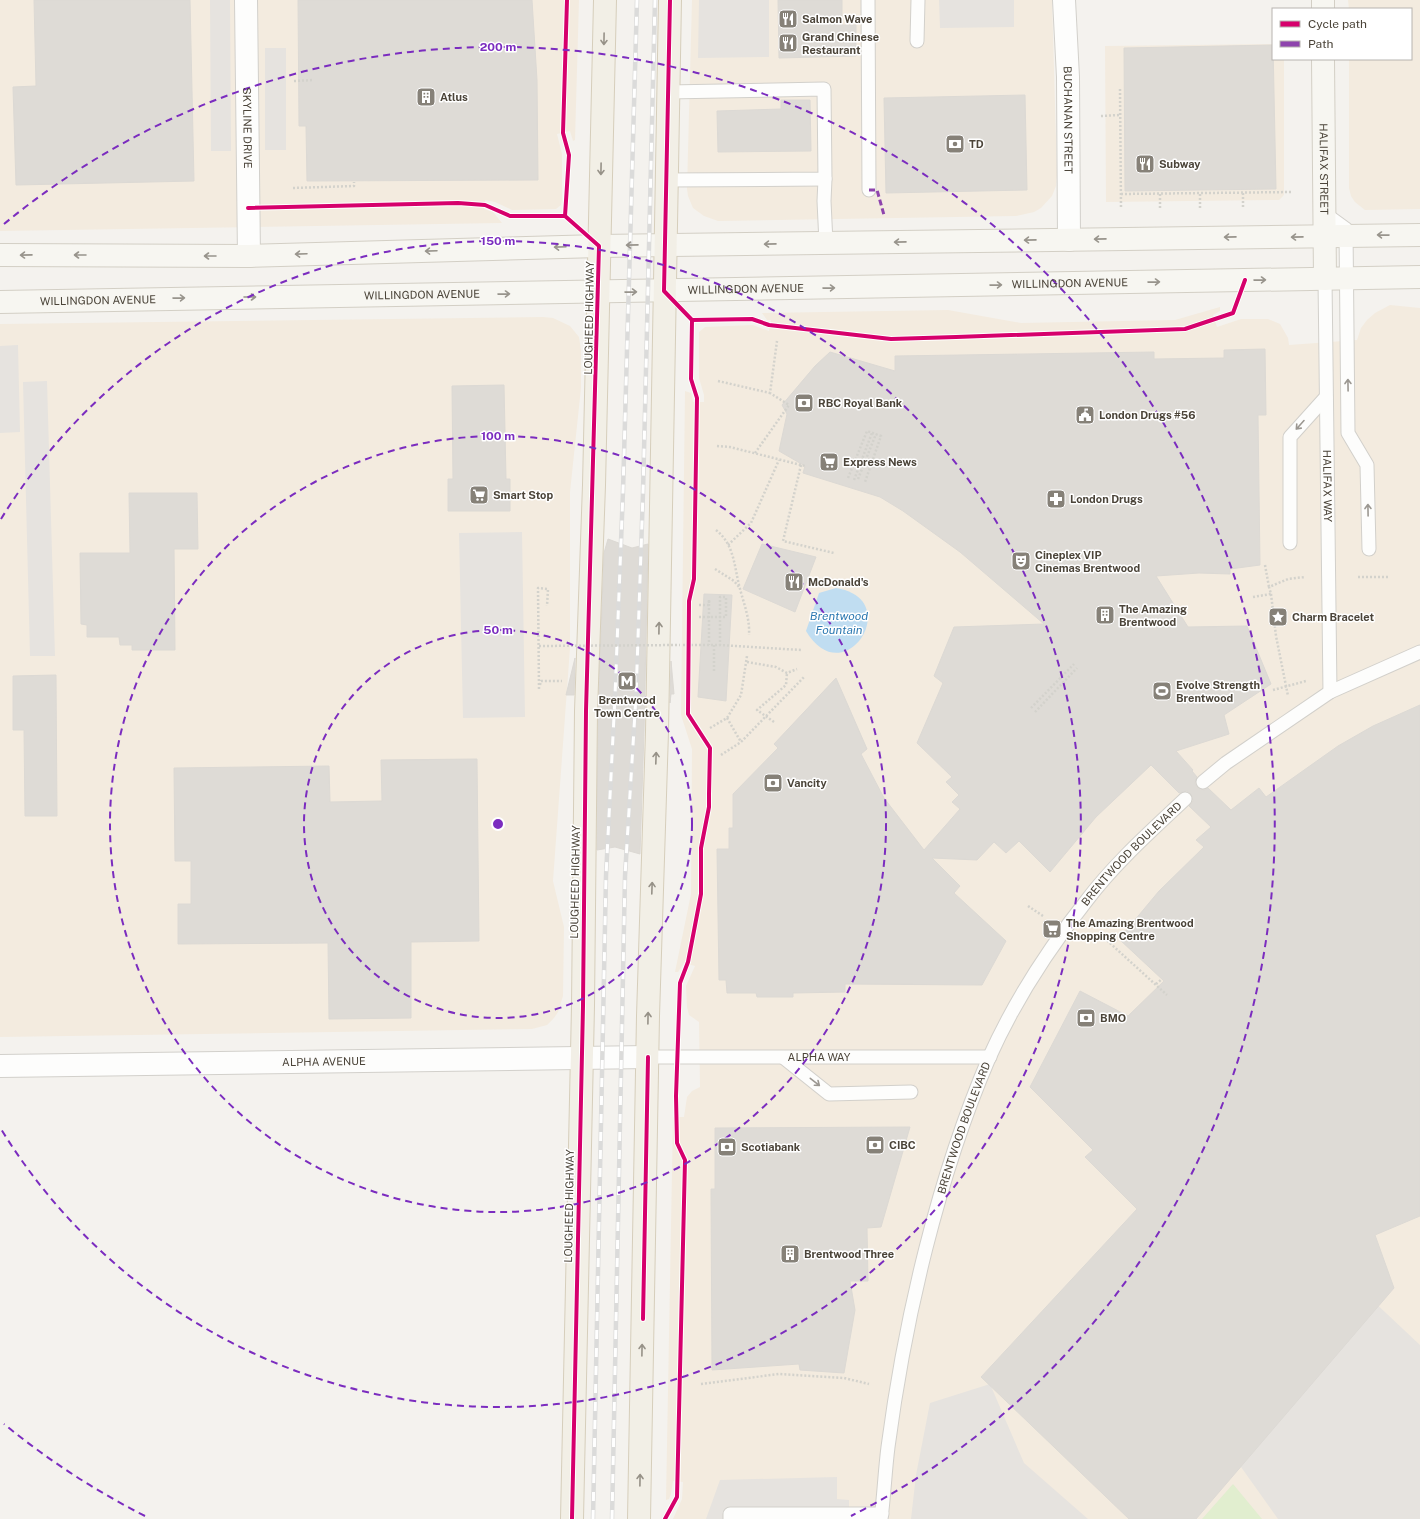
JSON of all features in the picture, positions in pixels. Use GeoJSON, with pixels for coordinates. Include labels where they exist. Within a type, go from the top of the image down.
{"type":"FeatureCollection","features":[{"type":"Feature","properties":{"kind":"main road","name":"LOUGHEED HIGHWAY"},"geometry":{"type":"LineString","coordinates":[[572,1519],[586,711],[600,246],[605,0]]}},
{"type":"Feature","properties":{"kind":"main road"},"geometry":{"type":"LineString","coordinates":[[639,1519],[648,1057],[657,732],[670,0]]}},
{"type":"Feature","properties":{"kind":"main road","name":"HALIFAX STREET"},"geometry":{"type":"LineString","coordinates":[[1323,60],[1324,212],[1335,236],[1325,279]]}},
{"type":"Feature","properties":{"kind":"main road"},"geometry":{"type":"LineString","coordinates":[[0,256],[249,256],[600,246],[1420,235]]}},
{"type":"Feature","properties":{"kind":"main road","name":"WILLINGDON AVENUE"},"geometry":{"type":"LineString","coordinates":[[0,302],[598,293],[1420,277]]}},
{"type":"Feature","properties":{"kind":"street","name":"SKYLINE DRIVE"},"geometry":{"type":"LineString","coordinates":[[246,0],[249,256]]}},
{"type":"Feature","properties":{"kind":"street","name":"BUCHANAN STREET"},"geometry":{"type":"LineString","coordinates":[[1064,0],[1068,77],[1069,240]]}},
{"type":"Feature","properties":{"kind":"street","name":"ALPHA AVENUE"},"geometry":{"type":"LineString","coordinates":[[0,1066],[648,1057]]}},
{"type":"Feature","properties":{"kind":"lane"},"geometry":{"type":"LineString","coordinates":[[868,0],[869,190]]}},
{"type":"Feature","properties":{"kind":"lane"},"geometry":{"type":"LineString","coordinates":[[917,41],[918,0]]}},
{"type":"Feature","properties":{"kind":"lane"},"geometry":{"type":"LineString","coordinates":[[668,92],[824,89],[824,201],[826,243]]}},
{"type":"Feature","properties":{"kind":"lane"},"geometry":{"type":"LineString","coordinates":[[666,180],[825,179]]}},
{"type":"Feature","properties":{"kind":"lane"},"geometry":{"type":"LineString","coordinates":[[1335,236],[1347,278],[1348,433],[1367,465],[1369,549]]}},
{"type":"Feature","properties":{"kind":"lane","name":"HALIFAX WAY"},"geometry":{"type":"LineString","coordinates":[[1325,279],[1330,692]]}},
{"type":"Feature","properties":{"kind":"lane"},"geometry":{"type":"LineString","coordinates":[[1290,543],[1290,437],[1326,396]]}},
{"type":"Feature","properties":{"kind":"lane"},"geometry":{"type":"LineString","coordinates":[[1203,782],[1226,763],[1330,692],[1420,652]]}},
{"type":"Feature","properties":{"kind":"lane","name":"BRENTWOOD BOULEVARD"},"geometry":{"type":"LineString","coordinates":[[881,1516],[888,1447],[902,1362],[923,1259],[954,1154],[990,1058],[1007,1023],[1038,969],[1087,899],[1140,842],[1185,799]]}},
{"type":"Feature","properties":{"kind":"lane","name":"ALPHA WAY"},"geometry":{"type":"LineString","coordinates":[[648,1057],[990,1058]]}},
{"type":"Feature","properties":{"kind":"lane"},"geometry":{"type":"LineString","coordinates":[[784,1058],[829,1094],[911,1092]]}},
{"type":"Feature","properties":{"kind":"lane"},"geometry":{"type":"LineString","coordinates":[[730,1519],[730,1514],[881,1516]]}},
{"type":"Feature","properties":{"kind":"path"},"geometry":{"type":"LineString","coordinates":[[294,81],[314,80]]}},
{"type":"Feature","properties":{"kind":"path"},"geometry":{"type":"LineString","coordinates":[[1120,89],[1121,208]]}},
{"type":"Feature","properties":{"kind":"path"},"geometry":{"type":"LineString","coordinates":[[1101,116],[1120,116]]}},
{"type":"Feature","properties":{"kind":"path"},"geometry":{"type":"LineString","coordinates":[[293,188],[354,186],[354,182]]}},
{"type":"Feature","properties":{"kind":"path"},"geometry":{"type":"LineString","coordinates":[[1242,207],[1243,192]]}},
{"type":"Feature","properties":{"kind":"path"},"geometry":{"type":"LineString","coordinates":[[1121,194],[1293,192]]}},
{"type":"Feature","properties":{"kind":"path"},"geometry":{"type":"LineString","coordinates":[[1160,193],[1160,208]]}},
{"type":"Feature","properties":{"kind":"path"},"geometry":{"type":"LineString","coordinates":[[1200,193],[1200,208]]}},
{"type":"Feature","properties":{"kind":"path"},"geometry":{"type":"LineString","coordinates":[[770,393],[776,341]]}},
{"type":"Feature","properties":{"kind":"path"},"geometry":{"type":"LineString","coordinates":[[718,381],[770,393],[789,405],[755,453]]}},
{"type":"Feature","properties":{"kind":"path"},"geometry":{"type":"LineString","coordinates":[[848,478],[867,431],[882,436],[864,482]]}},
{"type":"Feature","properties":{"kind":"path"},"geometry":{"type":"LineString","coordinates":[[854,480],[872,433]]}},
{"type":"Feature","properties":{"kind":"path"},"geometry":{"type":"LineString","coordinates":[[858,479],[876,434]]}},
{"type":"Feature","properties":{"kind":"path"},"geometry":{"type":"LineString","coordinates":[[718,446],[730,447],[805,466]]}},
{"type":"Feature","properties":{"kind":"path"},"geometry":{"type":"LineString","coordinates":[[728,545],[751,523],[780,460]]}},
{"type":"Feature","properties":{"kind":"path"},"geometry":{"type":"LineString","coordinates":[[801,465],[783,541],[834,553]]}},
{"type":"Feature","properties":{"kind":"path"},"geometry":{"type":"LineString","coordinates":[[716,530],[724,536],[736,566],[739,588],[745,604],[749,635]]}},
{"type":"Feature","properties":{"kind":"path"},"geometry":{"type":"LineString","coordinates":[[1265,565],[1285,686],[1290,700]]}},
{"type":"Feature","properties":{"kind":"path"},"geometry":{"type":"LineString","coordinates":[[715,570],[734,581],[739,588]]}},
{"type":"Feature","properties":{"kind":"path"},"geometry":{"type":"LineString","coordinates":[[1269,587],[1288,579],[1305,577]]}},
{"type":"Feature","properties":{"kind":"path"},"geometry":{"type":"LineString","coordinates":[[1358,577],[1389,577]]}},
{"type":"Feature","properties":{"kind":"path"},"geometry":{"type":"LineString","coordinates":[[538,689],[538,588],[548,589],[547,606]]}},
{"type":"Feature","properties":{"kind":"path"},"geometry":{"type":"LineString","coordinates":[[1253,597],[1271,594]]}},
{"type":"Feature","properties":{"kind":"path"},"geometry":{"type":"LineString","coordinates":[[699,617],[726,617],[726,597],[720,597],[720,612],[720,645]]}},
{"type":"Feature","properties":{"kind":"path"},"geometry":{"type":"LineString","coordinates":[[699,605],[709,605],[709,600],[709,645]]}},
{"type":"Feature","properties":{"kind":"path"},"geometry":{"type":"LineString","coordinates":[[689,639],[689,654]]}},
{"type":"Feature","properties":{"kind":"path"},"geometry":{"type":"LineString","coordinates":[[714,645],[714,673]]}},
{"type":"Feature","properties":{"kind":"path"},"geometry":{"type":"LineString","coordinates":[[539,646],[720,645],[800,650]]}},
{"type":"Feature","properties":{"kind":"path"},"geometry":{"type":"LineString","coordinates":[[710,728],[727,718],[741,695],[748,656]]}},
{"type":"Feature","properties":{"kind":"path"},"geometry":{"type":"LineString","coordinates":[[747,662],[776,666],[787,673]]}},
{"type":"Feature","properties":{"kind":"path"},"geometry":{"type":"LineString","coordinates":[[1031,708],[1074,664]]}},
{"type":"Feature","properties":{"kind":"path"},"geometry":{"type":"LineString","coordinates":[[1035,712],[1077,668]]}},
{"type":"Feature","properties":{"kind":"path"},"geometry":{"type":"LineString","coordinates":[[787,673],[796,669]]}},
{"type":"Feature","properties":{"kind":"path"},"geometry":{"type":"LineString","coordinates":[[774,722],[757,710],[786,685],[787,673]]}},
{"type":"Feature","properties":{"kind":"path"},"geometry":{"type":"LineString","coordinates":[[721,755],[741,742],[805,676]]}},
{"type":"Feature","properties":{"kind":"path"},"geometry":{"type":"LineString","coordinates":[[540,685],[541,681],[562,681]]}},
{"type":"Feature","properties":{"kind":"path"},"geometry":{"type":"LineString","coordinates":[[1273,690],[1306,681]]}},
{"type":"Feature","properties":{"kind":"path"},"geometry":{"type":"LineString","coordinates":[[727,718],[741,742]]}},
{"type":"Feature","properties":{"kind":"path"},"geometry":{"type":"LineString","coordinates":[[1028,906],[1043,916]]}},
{"type":"Feature","properties":{"kind":"path"},"geometry":{"type":"LineString","coordinates":[[1100,934],[1167,995]]}},
{"type":"Feature","properties":{"kind":"path"},"geometry":{"type":"LineString","coordinates":[[1156,984],[1162,979]]}},
{"type":"Feature","properties":{"kind":"path"},"geometry":{"type":"LineString","coordinates":[[701,1384],[779,1374],[844,1378],[870,1384]]}},
{"type":"Feature","properties":{"kind":"shaded area"},"geometry":{"type":"Polygon","coordinates":[[[0,0],[579,0],[575,140],[573,141],[570,131],[557,134],[562,154],[561,205],[556,209],[512,210],[495,202],[485,200],[484,209],[493,212],[502,223],[0,231],[0,0]]]}},
{"type":"Feature","properties":{"kind":"shaded area"},"geometry":{"type":"Polygon","coordinates":[[[210,0],[230,0],[231,151],[211,151],[210,0]]]}},
{"type":"Feature","properties":{"kind":"shaded area"},"geometry":{"type":"Polygon","coordinates":[[[692,0],[1052,0],[1057,175],[1056,186],[1052,196],[1041,208],[1034,212],[1016,216],[718,221],[704,216],[693,208],[687,189],[692,0]]]}},
{"type":"Feature","properties":{"kind":"shaded area"},"geometry":{"type":"Polygon","coordinates":[[[699,0],[769,0],[769,57],[698,58],[699,0]]]}},
{"type":"Feature","properties":{"kind":"shaded area"},"geometry":{"type":"Polygon","coordinates":[[[939,0],[1014,0],[1014,27],[940,28],[939,0]]]}},
{"type":"Feature","properties":{"kind":"shaded area"},"geometry":{"type":"Polygon","coordinates":[[[1348,0],[1420,0],[1420,209],[1365,210],[1355,202],[1351,196],[1349,188],[1349,60],[1412,60],[1412,8],[1349,8],[1348,0]]]}},
{"type":"Feature","properties":{"kind":"shaded area"},"geometry":{"type":"Polygon","coordinates":[[[1272,44],[1272,60],[1284,60],[1284,195],[1279,200],[1106,202],[1105,46],[1272,44]]]}},
{"type":"Feature","properties":{"kind":"shaded area"},"geometry":{"type":"Polygon","coordinates":[[[265,48],[286,48],[286,150],[265,150],[265,48]]]}},
{"type":"Feature","properties":{"kind":"shaded area","name":"The Amazing Brentwood Shopping Centre"},"geometry":{"type":"Polygon","coordinates":[[[1390,305],[1420,308],[1420,1519],[673,1519],[682,1499],[683,1482],[673,1481],[671,1494],[669,1499],[666,1500],[673,1117],[684,1117],[687,1097],[692,1091],[700,1087],[699,1022],[689,1015],[686,986],[695,966],[684,963],[678,972],[675,972],[691,894],[692,749],[681,715],[685,391],[691,393],[693,402],[704,402],[704,395],[699,378],[699,332],[705,327],[753,325],[769,331],[771,320],[767,320],[762,313],[948,310],[1021,323],[1175,320],[1220,307],[1220,311],[1213,315],[1217,327],[1241,319],[1268,319],[1280,324],[1288,338],[1289,345],[1357,340],[1361,328],[1367,320],[1375,313],[1390,305]]]}},
{"type":"Feature","properties":{"kind":"shaded area"},"geometry":{"type":"Polygon","coordinates":[[[553,318],[570,326],[579,337],[581,350],[581,388],[570,492],[570,648],[553,881],[564,927],[563,996],[558,1012],[554,1018],[547,1025],[532,1029],[0,1037],[0,324],[553,318]]]}},
{"type":"Feature","properties":{"kind":"shaded area"},"geometry":{"type":"Polygon","coordinates":[[[18,345],[20,432],[0,433],[0,346],[18,345]]]}},
{"type":"Feature","properties":{"kind":"shaded area"},"geometry":{"type":"Polygon","coordinates":[[[47,381],[55,656],[30,656],[23,382],[47,381]]]}},
{"type":"Feature","properties":{"kind":"shaded area"},"geometry":{"type":"Polygon","coordinates":[[[522,532],[525,717],[463,718],[459,533],[522,532]]]}},
{"type":"Feature","properties":{"kind":"shaded area"},"geometry":{"type":"Polygon","coordinates":[[[1219,1156],[1420,1345],[1420,1519],[1278,1519],[1241,1467],[1234,1474],[1219,1156]]]}},
{"type":"Feature","properties":{"kind":"shaded area"},"geometry":{"type":"Polygon","coordinates":[[[990,1384],[1024,1463],[1088,1519],[911,1519],[916,1475],[930,1403],[990,1384]]]}},
{"type":"Feature","properties":{"kind":"shaded area"},"geometry":{"type":"Polygon","coordinates":[[[837,1477],[837,1499],[849,1500],[849,1519],[706,1519],[720,1480],[837,1477]]]}},
{"type":"Feature","properties":{"kind":"green space"},"geometry":{"type":"Polygon","coordinates":[[[1233,1484],[1262,1519],[1202,1519],[1233,1484]]]}},
{"type":"Feature","properties":{"kind":"water","name":"Brentwood Fountain"},"geometry":{"type":"Polygon","coordinates":[[[836,588],[856,596],[866,608],[867,623],[862,638],[851,648],[837,653],[821,648],[806,631],[819,593],[836,588]]]}},
{"type":"Feature","properties":{"kind":"building"},"geometry":{"type":"Polygon","coordinates":[[[34,0],[190,0],[194,181],[16,185],[13,87],[36,86],[34,0]]]}},
{"type":"Feature","properties":{"kind":"building","name":"Atlus"},"geometry":{"type":"Polygon","coordinates":[[[298,0],[532,0],[537,80],[538,180],[307,181],[306,126],[299,126],[298,0]]]}},
{"type":"Feature","properties":{"kind":"building"},"geometry":{"type":"Polygon","coordinates":[[[778,0],[842,0],[842,25],[856,25],[856,56],[779,58],[778,0]]]}},
{"type":"Feature","properties":{"kind":"building"},"geometry":{"type":"Polygon","coordinates":[[[1272,45],[1276,189],[1125,191],[1124,48],[1272,45]]]}},
{"type":"Feature","properties":{"kind":"building","name":"TD"},"geometry":{"type":"Polygon","coordinates":[[[1025,95],[1027,190],[886,193],[884,98],[1025,95]]]}},
{"type":"Feature","properties":{"kind":"building"},"geometry":{"type":"Polygon","coordinates":[[[781,100],[810,100],[811,151],[718,152],[717,111],[781,109],[781,100]]]}},
{"type":"Feature","properties":{"kind":"building"},"geometry":{"type":"Polygon","coordinates":[[[1265,349],[1266,415],[1258,415],[1260,565],[1230,569],[1230,574],[1199,573],[1156,576],[1188,627],[1247,626],[1271,684],[1224,715],[1229,734],[1176,751],[1193,770],[1192,771],[1197,777],[1195,783],[1197,787],[1204,790],[1208,788],[1231,810],[1259,788],[1266,797],[1338,746],[1373,726],[1420,705],[1420,1216],[1375,1235],[1394,1288],[1196,1519],[1129,1519],[981,1377],[1137,1209],[1085,1157],[1093,1150],[1030,1087],[1080,991],[1128,1016],[1164,981],[1119,939],[1159,891],[1204,847],[1196,840],[1211,827],[1189,806],[1193,801],[1191,794],[1187,791],[1179,793],[1151,765],[1096,817],[1050,872],[1019,841],[1006,853],[994,842],[977,860],[932,858],[960,886],[954,893],[1006,941],[982,985],[845,984],[845,992],[793,993],[793,997],[757,997],[756,993],[727,993],[726,980],[719,980],[717,849],[729,849],[729,828],[733,828],[733,794],[778,748],[774,744],[836,678],[867,749],[861,754],[884,798],[924,850],[960,809],[952,802],[959,795],[946,782],[952,777],[917,743],[943,683],[934,676],[954,627],[1044,624],[960,552],[903,511],[880,497],[803,473],[805,466],[779,451],[787,414],[782,405],[815,366],[830,352],[895,371],[895,356],[1154,352],[1154,359],[1224,358],[1224,350],[1265,349]]]}},
{"type":"Feature","properties":{"kind":"building"},"geometry":{"type":"Polygon","coordinates":[[[504,385],[506,479],[510,479],[510,511],[448,511],[448,479],[453,479],[452,386],[504,385]]]}},
{"type":"Feature","properties":{"kind":"building"},"geometry":{"type":"Polygon","coordinates":[[[129,493],[197,493],[198,549],[174,549],[175,650],[132,650],[132,645],[120,645],[119,637],[87,637],[87,625],[81,624],[80,553],[130,553],[129,493]]]}},
{"type":"Feature","properties":{"kind":"building"},"geometry":{"type":"Polygon","coordinates":[[[608,539],[632,548],[648,544],[640,854],[615,847],[597,850],[598,711],[604,553],[608,539]]]}},
{"type":"Feature","properties":{"kind":"building"},"geometry":{"type":"Polygon","coordinates":[[[762,544],[816,557],[795,612],[743,589],[762,544]]]}},
{"type":"Feature","properties":{"kind":"building"},"geometry":{"type":"Polygon","coordinates":[[[704,594],[732,595],[726,701],[698,697],[704,594]]]}},
{"type":"Feature","properties":{"kind":"building"},"geometry":{"type":"Polygon","coordinates":[[[575,658],[574,695],[566,695],[575,658]]]}},
{"type":"Feature","properties":{"kind":"building"},"geometry":{"type":"Polygon","coordinates":[[[671,661],[674,694],[671,694],[670,703],[671,661]]]}},
{"type":"Feature","properties":{"kind":"building"},"geometry":{"type":"Polygon","coordinates":[[[56,675],[57,816],[25,816],[24,730],[13,730],[13,676],[56,675]]]}},
{"type":"Feature","properties":{"kind":"building"},"geometry":{"type":"Polygon","coordinates":[[[477,759],[479,941],[411,942],[411,1018],[329,1019],[328,943],[178,944],[178,904],[191,904],[191,861],[175,861],[174,768],[329,766],[330,802],[382,801],[381,760],[477,759]]]}},
{"type":"Feature","properties":{"kind":"building","name":"Brentwood Three"},"geometry":{"type":"Polygon","coordinates":[[[910,1127],[881,1227],[867,1228],[868,1281],[850,1281],[855,1310],[844,1373],[800,1370],[799,1364],[712,1370],[711,1189],[715,1189],[715,1128],[910,1127]]]}},
{"type":"Feature","properties":{"kind":"railway"},"geometry":{"type":"LineString","coordinates":[[593,1519],[606,876],[623,491],[637,0]]}},
{"type":"Feature","properties":{"kind":"railway"},"geometry":{"type":"LineString","coordinates":[[612,1519],[625,876],[636,696],[643,493],[655,0]]}},
{"type":"Feature","properties":{"kind":"marked path"},"geometry":{"type":"LineString","coordinates":[[869,190],[877,190],[884,215]]}},
{"type":"Feature","properties":{"kind":"cycle path"},"geometry":{"type":"LineString","coordinates":[[565,216],[569,155],[563,133],[567,0]]}},
{"type":"Feature","properties":{"kind":"cycle path"},"geometry":{"type":"LineString","coordinates":[[665,1519],[677,1497],[685,1160],[677,1143],[676,1096],[680,983],[688,962],[701,894],[701,848],[709,807],[710,748],[688,714],[689,601],[694,579],[697,398],[691,379],[692,320],[664,291],[670,0]]}},
{"type":"Feature","properties":{"kind":"cycle path"},"geometry":{"type":"LineString","coordinates":[[248,208],[458,203],[485,205],[510,216],[565,216],[599,246],[586,711],[583,1006],[572,1519]]}},
{"type":"Feature","properties":{"kind":"cycle path"},"geometry":{"type":"LineString","coordinates":[[692,320],[752,319],[769,325],[891,339],[1185,329],[1233,313],[1245,280]]}},
{"type":"Feature","properties":{"kind":"cycle path"},"geometry":{"type":"LineString","coordinates":[[643,1319],[648,1057]]}},
{"type":"Feature","properties":{"kind":"place","name":"Salmon Wave"},"geometry":{"type":"Point","coordinates":[788,19]}},
{"type":"Feature","properties":{"kind":"place","name":"Grand Chinese Restaurant"},"geometry":{"type":"Point","coordinates":[788,43]}},
{"type":"Feature","properties":{"kind":"place","name":"Atlus"},"geometry":{"type":"Point","coordinates":[426,97]}},
{"type":"Feature","properties":{"kind":"place","name":"TD"},"geometry":{"type":"Point","coordinates":[955,144]}},
{"type":"Feature","properties":{"kind":"place","name":"Subway"},"geometry":{"type":"Point","coordinates":[1145,164]}},
{"type":"Feature","properties":{"kind":"place","name":"RBC Royal Bank"},"geometry":{"type":"Point","coordinates":[804,403]}},
{"type":"Feature","properties":{"kind":"place","name":"London Drugs #56"},"geometry":{"type":"Point","coordinates":[1085,415]}},
{"type":"Feature","properties":{"kind":"place","name":"Express News"},"geometry":{"type":"Point","coordinates":[829,462]}},
{"type":"Feature","properties":{"kind":"place","name":"Smart Stop"},"geometry":{"type":"Point","coordinates":[479,495]}},
{"type":"Feature","properties":{"kind":"place","name":"London Drugs"},"geometry":{"type":"Point","coordinates":[1056,499]}},
{"type":"Feature","properties":{"kind":"place","name":"Cineplex VIP Cinemas Brentwood"},"geometry":{"type":"Point","coordinates":[1021,561]}},
{"type":"Feature","properties":{"kind":"place","name":"McDonald's"},"geometry":{"type":"Point","coordinates":[794,582]}},
{"type":"Feature","properties":{"kind":"place","name":"The Amazing Brentwood"},"geometry":{"type":"Point","coordinates":[1105,615]}},
{"type":"Feature","properties":{"kind":"place","name":"Charm Bracelet"},"geometry":{"type":"Point","coordinates":[1278,617]}},
{"type":"Feature","properties":{"kind":"place","name":"Brentwood Town Centre"},"geometry":{"type":"Point","coordinates":[627,681]}},
{"type":"Feature","properties":{"kind":"place","name":"Evolve Strength Brentwood"},"geometry":{"type":"Point","coordinates":[1162,691]}},
{"type":"Feature","properties":{"kind":"place","name":"Vancity"},"geometry":{"type":"Point","coordinates":[773,783]}},
{"type":"Feature","properties":{"kind":"place","name":"The Amazing Brentwood Shopping Centre"},"geometry":{"type":"Point","coordinates":[1052,929]}},
{"type":"Feature","properties":{"kind":"place","name":"BMO"},"geometry":{"type":"Point","coordinates":[1086,1018]}},
{"type":"Feature","properties":{"kind":"place","name":"CIBC"},"geometry":{"type":"Point","coordinates":[875,1145]}},
{"type":"Feature","properties":{"kind":"place","name":"Scotiabank"},"geometry":{"type":"Point","coordinates":[727,1147]}},
{"type":"Feature","properties":{"kind":"place","name":"Brentwood Three"},"geometry":{"type":"Point","coordinates":[790,1254]}}]}
